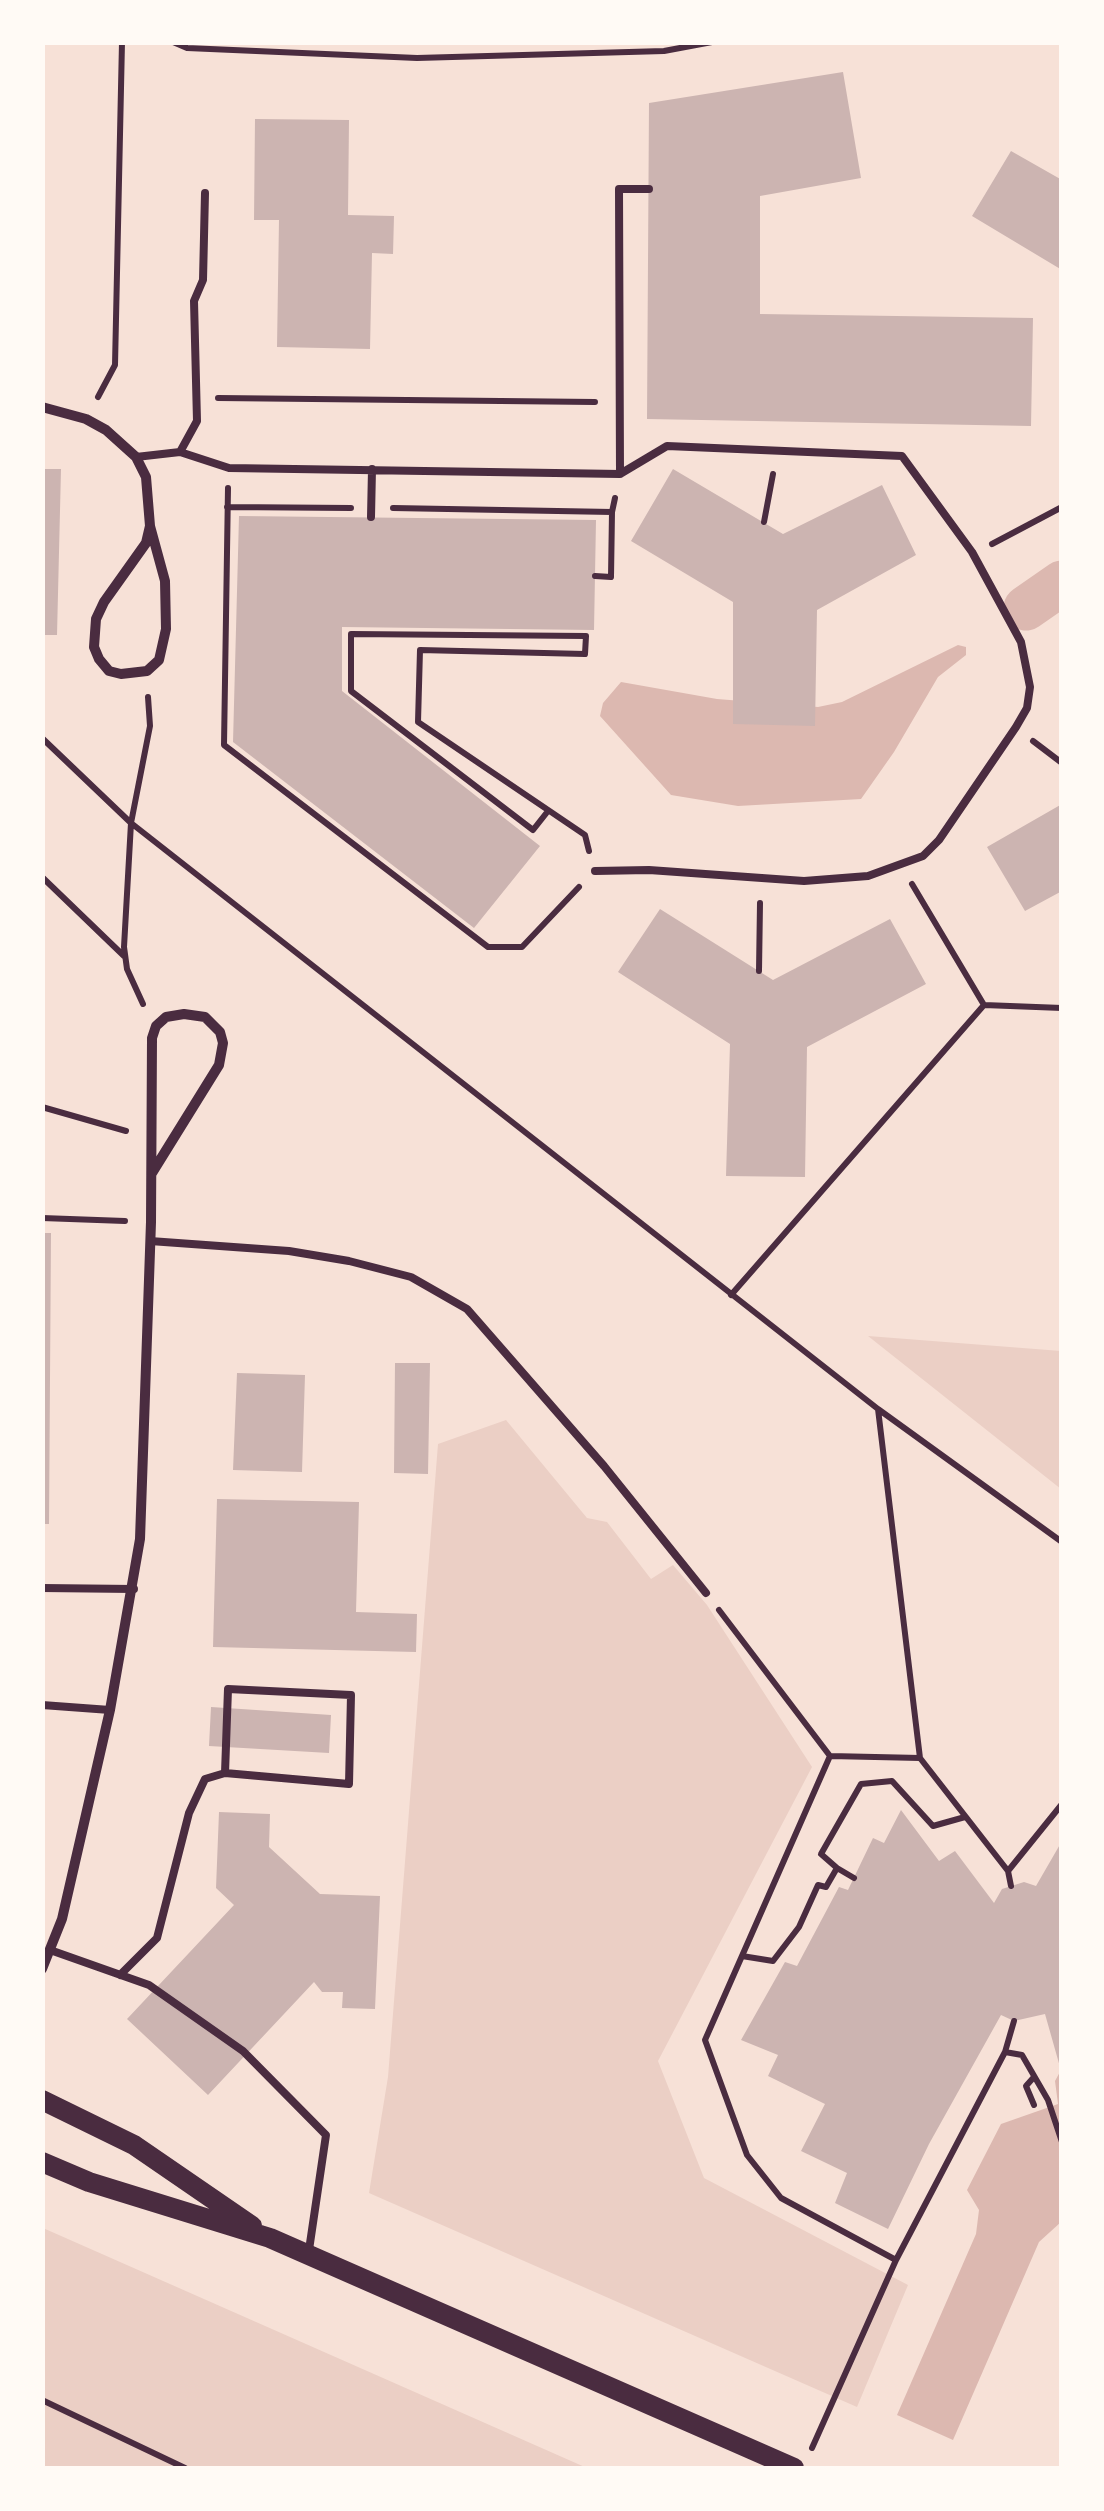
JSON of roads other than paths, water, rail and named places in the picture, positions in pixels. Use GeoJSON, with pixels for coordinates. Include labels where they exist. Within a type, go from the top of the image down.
{"type":"FeatureCollection","features":[{"type":"Feature","properties":{"kind":"main road"},"geometry":{"type":"LineString","coordinates":[[42,2100],[134,2145],[270,2238]]}},
{"type":"Feature","properties":{"kind":"main road"},"geometry":{"type":"LineString","coordinates":[[42,2162],[89,2182],[270,2238],[794,2468]]}},
{"type":"Feature","properties":{"kind":"street"},"geometry":{"type":"LineString","coordinates":[[42,408],[86,419],[106,430],[136,456],[146,477],[150,526],[166,581],[166,629],[159,660],[148,671],[133,675],[109,671],[99,659],[94,632],[104,602],[146,542],[150,526]]}},
{"type":"Feature","properties":{"kind":"street"},"geometry":{"type":"LineString","coordinates":[[42,1969],[62,1919],[110,1710],[140,1539],[151,1222],[152,1038],[156,1026],[174,1015],[205,1017],[215,1024],[223,1042],[219,1065],[152,1173]]}},
{"type":"Feature","properties":{"kind":"lane"},"geometry":{"type":"LineString","coordinates":[[620,474],[619,189],[649,189]]}},
{"type":"Feature","properties":{"kind":"lane"},"geometry":{"type":"LineString","coordinates":[[180,452],[196,421],[194,302],[203,280],[204,193]]}},
{"type":"Feature","properties":{"kind":"lane"},"geometry":{"type":"LineString","coordinates":[[136,456],[180,452],[228,468],[620,474],[666,446],[902,456],[972,552],[1021,642],[1030,687],[1027,708],[1016,727],[939,840],[923,856],[868,876],[804,881],[595,870]]}},
{"type":"Feature","properties":{"kind":"lane"},"geometry":{"type":"LineString","coordinates":[[371,513],[372,469]]}},
{"type":"Feature","properties":{"kind":"lane"},"geometry":{"type":"LineString","coordinates":[[150,1242],[289,1251],[349,1261],[412,1277],[467,1309],[604,1466],[706,1593]]}},
{"type":"Feature","properties":{"kind":"lane"},"geometry":{"type":"LineString","coordinates":[[42,1588],[134,1589]]}},
{"type":"Feature","properties":{"kind":"lane"},"geometry":{"type":"LineString","coordinates":[[120,1975],[158,1938],[190,1813],[206,1780],[225,1773],[349,1784],[351,1696],[228,1689],[225,1773]]}},
{"type":"Feature","properties":{"kind":"lane"},"geometry":{"type":"LineString","coordinates":[[42,1704],[110,1710]]}},
{"type":"Feature","properties":{"kind":"lane"},"geometry":{"type":"LineString","coordinates":[[50,1950],[149,1985],[243,2051],[326,2135],[309,2255]]}},
{"type":"Feature","properties":{"kind":"waterway"},"geometry":{"type":"LineString","coordinates":[[1026,608],[1062,583]]}}]}
